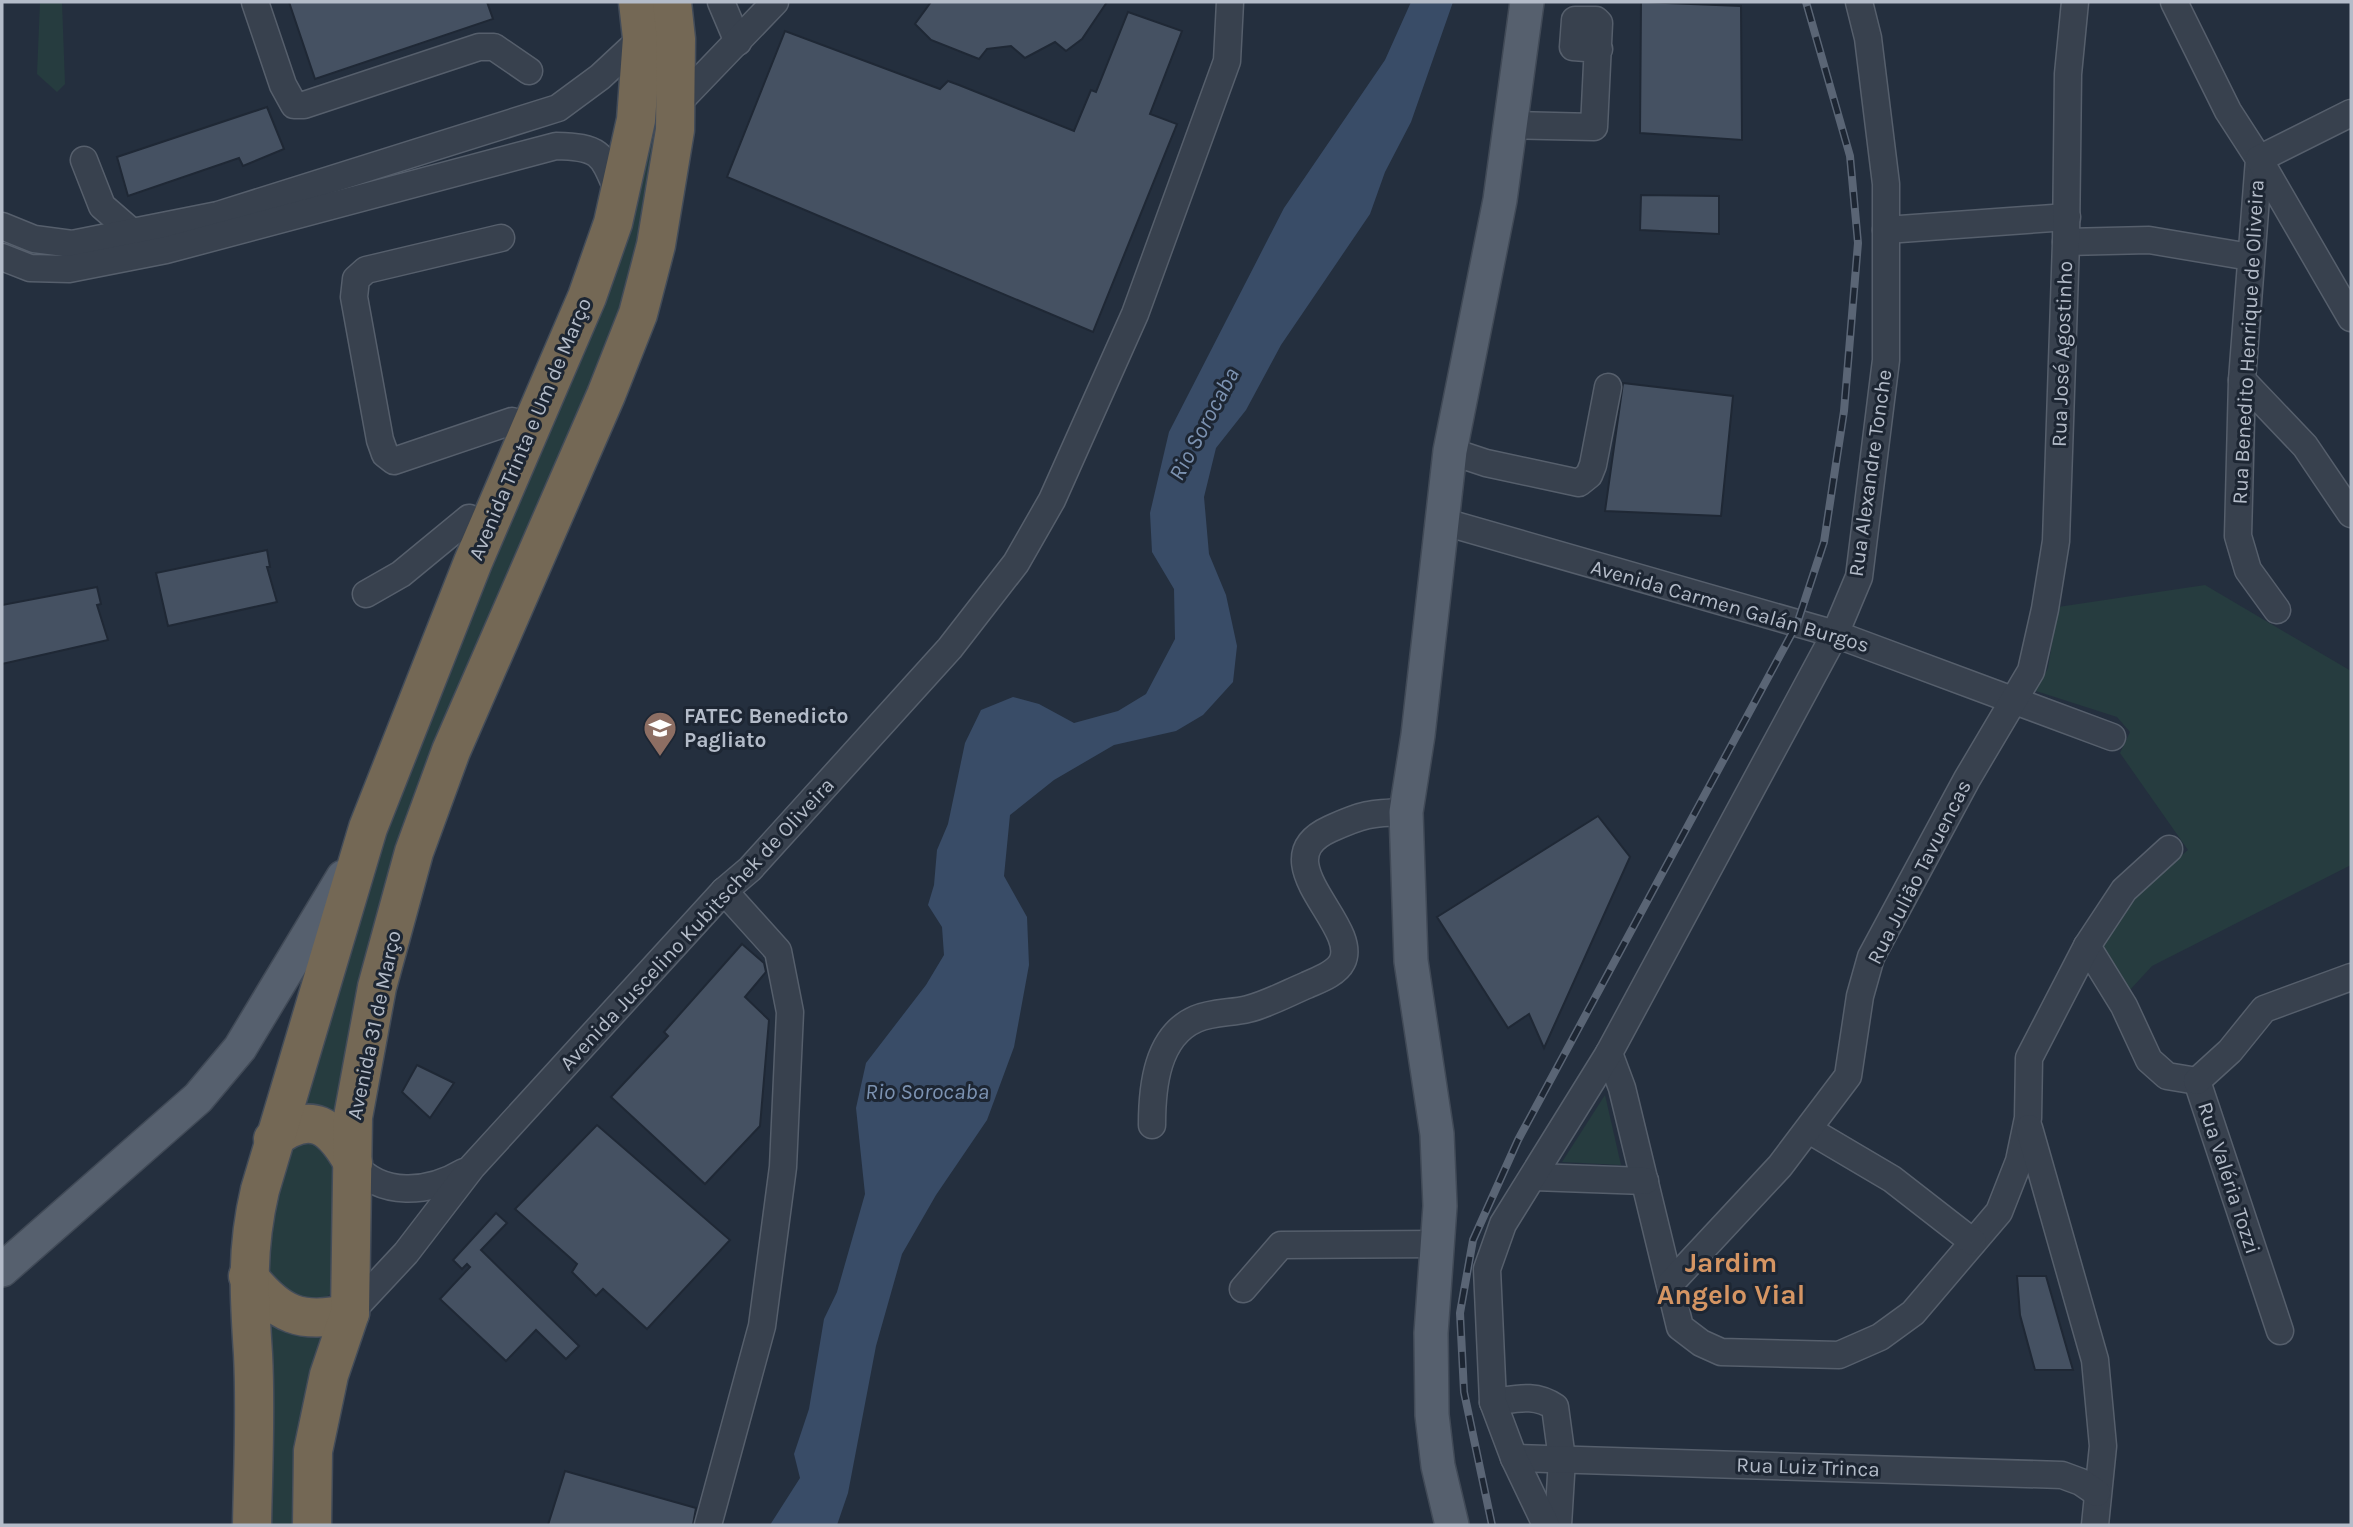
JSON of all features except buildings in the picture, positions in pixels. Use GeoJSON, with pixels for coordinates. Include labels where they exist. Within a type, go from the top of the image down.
{"type":"FeatureCollection","features":[{"type":"Feature","properties":{"kind":"highway"},"geometry":{"type":"LineString","coordinates":[[672,2],[676,39],[675,106]]}},
{"type":"Feature","properties":{"kind":"highway","name":"Avenida Trinta e Um de Março"},"geometry":{"type":"LineString","coordinates":[[387,778],[473,562],[587,297],[616,208],[636,120],[640,20]]}},
{"type":"Feature","properties":{"kind":"highway","name":"Avenida 31 de Março"},"geometry":{"type":"LineString","coordinates":[[312,1525],[313,1451],[329,1375],[350,1313],[356,1093],[384,963],[414,852],[488,662],[606,395],[638,314],[656,245],[675,130],[675,106]]}},
{"type":"Feature","properties":{"kind":"highway"},"geometry":{"type":"LineString","coordinates":[[252,1525],[253,1355],[248,1276],[251,1229],[274,1139],[364,842],[387,778],[389,710],[407,654],[468,517],[616,208]]}},
{"type":"Feature","properties":{"kind":"highway"},"geometry":{"type":"LineString","coordinates":[[274,1139],[295,1125],[317,1124],[335,1135],[352,1163]]}},
{"type":"Feature","properties":{"kind":"highway"},"geometry":{"type":"LineString","coordinates":[[248,1276],[272,1301],[303,1319],[328,1318],[350,1313]]}},
{"type":"Feature","properties":{"kind":"main road"},"geometry":{"type":"LineString","coordinates":[[1452,1525],[1438,1466],[1432,1415],[1431,1333],[1440,1206],[1437,1134],[1411,961],[1406,812],[1418,735],[1450,451],[1500,200],[1508,125],[1527,2]]}},
{"type":"Feature","properties":{"kind":"main road"},"geometry":{"type":"LineString","coordinates":[[2,1270],[164,1130],[223,1069],[240,1048],[301,952],[364,842]]}},
{"type":"Feature","properties":{"kind":"street"},"geometry":{"type":"LineString","coordinates":[[255,2],[283,86],[294,105],[304,105],[479,47],[494,47],[529,71]]}},
{"type":"Feature","properties":{"kind":"street"},"geometry":{"type":"LineString","coordinates":[[721,2],[738,42]]}},
{"type":"Feature","properties":{"kind":"street"},"geometry":{"type":"LineString","coordinates":[[675,106],[775,2]]}},
{"type":"Feature","properties":{"kind":"street","name":"Avenida Juscelino Kubitschek de Oliveira"},"geometry":{"type":"LineString","coordinates":[[350,1313],[406,1253],[472,1167],[724,891],[750,869],[941,659],[1016,563],[1052,500],[1135,314],[1227,61],[1230,2]]}},
{"type":"Feature","properties":{"kind":"street","name":"Rua Alexandre Tonche"},"geometry":{"type":"LineString","coordinates":[[1546,1525],[1514,1458],[1493,1402],[1488,1269],[1503,1224],[1609,1053],[1835,634],[1859,577],[1886,360],[1886,230],[1885,171],[1868,38],[1858,2]]}},
{"type":"Feature","properties":{"kind":"street","name":"Rua José Agostinho"},"geometry":{"type":"LineString","coordinates":[[2016,699],[2031,671],[2056,541],[2067,230],[2068,74],[2075,2]]}},
{"type":"Feature","properties":{"kind":"street","name":"Rua Benedito Henrique de Oliveira"},"geometry":{"type":"LineString","coordinates":[[2174,2],[2228,111],[2259,159],[2242,380],[2238,536],[2249,570],[2277,610]]}},
{"type":"Feature","properties":{"kind":"street"},"geometry":{"type":"LineString","coordinates":[[2,226],[34,239],[72,244],[218,215],[558,108],[600,77],[640,20]]}},
{"type":"Feature","properties":{"kind":"street"},"geometry":{"type":"LineString","coordinates":[[1508,125],[1594,127],[1599,49]]}},
{"type":"Feature","properties":{"kind":"street"},"geometry":{"type":"LineString","coordinates":[[2351,113],[2259,159],[2351,318]]}},
{"type":"Feature","properties":{"kind":"street"},"geometry":{"type":"LineString","coordinates":[[2,257],[30,268],[69,269],[154,253],[556,146],[583,146],[603,157],[616,208]]}},
{"type":"Feature","properties":{"kind":"street"},"geometry":{"type":"LineString","coordinates":[[84,160],[102,206],[132,232]]}},
{"type":"Feature","properties":{"kind":"street"},"geometry":{"type":"LineString","coordinates":[[1886,230],[2067,230],[2250,257]]}},
{"type":"Feature","properties":{"kind":"street"},"geometry":{"type":"LineString","coordinates":[[501,238],[366,270],[356,279],[354,297],[385,454],[394,461],[512,421]]}},
{"type":"Feature","properties":{"kind":"street"},"geometry":{"type":"LineString","coordinates":[[2242,380],[2305,446],[2351,514]]}},
{"type":"Feature","properties":{"kind":"street"},"geometry":{"type":"LineString","coordinates":[[1450,451],[1486,463],[1579,483],[1589,475],[1593,465],[1608,387]]}},
{"type":"Feature","properties":{"kind":"street"},"geometry":{"type":"LineString","coordinates":[[366,594],[401,574],[468,517]]}},
{"type":"Feature","properties":{"kind":"street","name":"Avenida Carmen Galán Burgos"},"geometry":{"type":"LineString","coordinates":[[1441,521],[1835,634],[2016,699],[2112,737]]}},
{"type":"Feature","properties":{"kind":"street","name":"Rua Julião Tavuencas"},"geometry":{"type":"LineString","coordinates":[[1670,1284],[1780,1166],[1848,1076],[1860,996],[1871,957],[1967,779],[2016,699]]}},
{"type":"Feature","properties":{"kind":"street"},"geometry":{"type":"LineString","coordinates":[[1152,1125],[1159,1063],[1175,1031],[1198,1018],[1250,1009],[1326,976],[1341,965],[1345,954],[1340,936],[1310,880],[1306,853],[1315,836],[1365,814],[1406,812]]}},
{"type":"Feature","properties":{"kind":"street"},"geometry":{"type":"LineString","coordinates":[[2095,1525],[2103,1446],[2095,1360],[2032,1144],[2028,1118],[2029,1058],[2087,946],[2124,890],[2169,849]]}},
{"type":"Feature","properties":{"kind":"street"},"geometry":{"type":"LineString","coordinates":[[708,1525],[762,1326],[783,1167],[790,1012],[778,951],[724,891]]}},
{"type":"Feature","properties":{"kind":"street","name":"Rua Valéria Tozzi"},"geometry":{"type":"LineString","coordinates":[[2087,946],[2124,1006],[2149,1060],[2167,1076],[2197,1082],[2280,1331]]}},
{"type":"Feature","properties":{"kind":"street"},"geometry":{"type":"LineString","coordinates":[[2197,1082],[2230,1051],[2264,1009],[2351,977]]}},
{"type":"Feature","properties":{"kind":"street"},"geometry":{"type":"LineString","coordinates":[[1609,1053],[1622,1088],[1680,1327],[1701,1343],[1721,1352],[1839,1355],[1880,1337],[1913,1312],[1998,1212],[2019,1161],[2028,1118]]}},
{"type":"Feature","properties":{"kind":"street"},"geometry":{"type":"LineString","coordinates":[[1809,1130],[1892,1179],[1973,1242]]}},
{"type":"Feature","properties":{"kind":"street","name":"Avenida Juscelino Kubitschek de Oliveira"},"geometry":{"type":"LineString","coordinates":[[352,1163],[363,1176],[393,1187],[412,1189],[436,1186],[472,1167]]}},
{"type":"Feature","properties":{"kind":"street"},"geometry":{"type":"LineString","coordinates":[[1534,1177],[1645,1181]]}},
{"type":"Feature","properties":{"kind":"street"},"geometry":{"type":"LineString","coordinates":[[1243,1289],[1281,1245],[1438,1244]]}},
{"type":"Feature","properties":{"kind":"street"},"geometry":{"type":"LineString","coordinates":[[1493,1402],[1533,1397],[1544,1399],[1555,1407],[1562,1460],[1558,1525]]}},
{"type":"Feature","properties":{"kind":"street","name":"Rua Luiz Trinca"},"geometry":{"type":"LineString","coordinates":[[1514,1458],[2062,1475],[2081,1482],[2097,1493]]}},
{"type":"Feature","properties":{"kind":"green space"},"geometry":{"type":"Polygon","coordinates":[[[40,2],[62,2],[65,84],[57,92],[37,74],[40,2]]]}},
{"type":"Feature","properties":{"kind":"green space"},"geometry":{"type":"Polygon","coordinates":[[[650,100],[666,110],[627,312],[478,653],[343,1125],[302,1113],[329,989],[650,100]]]}},
{"type":"Feature","properties":{"kind":"green space"},"geometry":{"type":"Polygon","coordinates":[[[2205,585],[2351,671],[2351,865],[2152,966],[2128,992],[2100,946],[2133,897],[2188,850],[2120,753],[2130,732],[2117,717],[2036,691],[2048,668],[2058,607],[2205,585]]]}},
{"type":"Feature","properties":{"kind":"green space"},"geometry":{"type":"Polygon","coordinates":[[[1605,1095],[1621,1165],[1562,1162],[1605,1095]]]}},
{"type":"Feature","properties":{"kind":"green space"},"geometry":{"type":"Polygon","coordinates":[[[297,1136],[335,1156],[336,1287],[322,1299],[312,1301],[294,1301],[267,1269],[278,1178],[297,1136]]]}},
{"type":"Feature","properties":{"kind":"green space"},"geometry":{"type":"Polygon","coordinates":[[[263,1311],[332,1325],[296,1525],[265,1525],[263,1311]]]}},
{"type":"Feature","properties":{"kind":"water","name":"Rio Sorocaba"},"geometry":{"type":"Polygon","coordinates":[[[1411,2],[1453,2],[1411,122],[1385,172],[1370,214],[1281,345],[1246,410],[1216,448],[1204,497],[1209,554],[1226,595],[1237,646],[1233,682],[1203,715],[1176,731],[1114,745],[1054,780],[1010,815],[1004,876],[1027,917],[1029,965],[1014,1047],[987,1120],[936,1195],[902,1254],[876,1346],[848,1493],[837,1525],[770,1525],[800,1478],[794,1454],[809,1409],[824,1319],[837,1292],[865,1194],[856,1108],[866,1063],[926,985],[944,955],[942,927],[928,905],[934,885],[937,850],[948,824],[965,743],[981,710],[1013,697],[1039,704],[1074,723],[1118,711],[1146,694],[1175,639],[1174,589],[1152,552],[1150,513],[1169,432],[1284,208],[1385,60],[1411,2]]]}},
{"type":"Feature","properties":{"kind":"railway"},"geometry":{"type":"LineString","coordinates":[[1492,1525],[1464,1392],[1460,1313],[1473,1240],[1518,1140],[1797,624],[1824,542],[1844,411],[1858,243],[1850,156],[1806,2]]}},
{"type":"Feature","properties":{"kind":"place","name":"FATEC Benedicto Pagliato"},"geometry":{"type":"Point","coordinates":[660,758]}},
{"type":"Feature","properties":{"kind":"district","name":"Jardim Angelo Vial"},"geometry":{"type":"Point","coordinates":[1731,1278]}}]}
